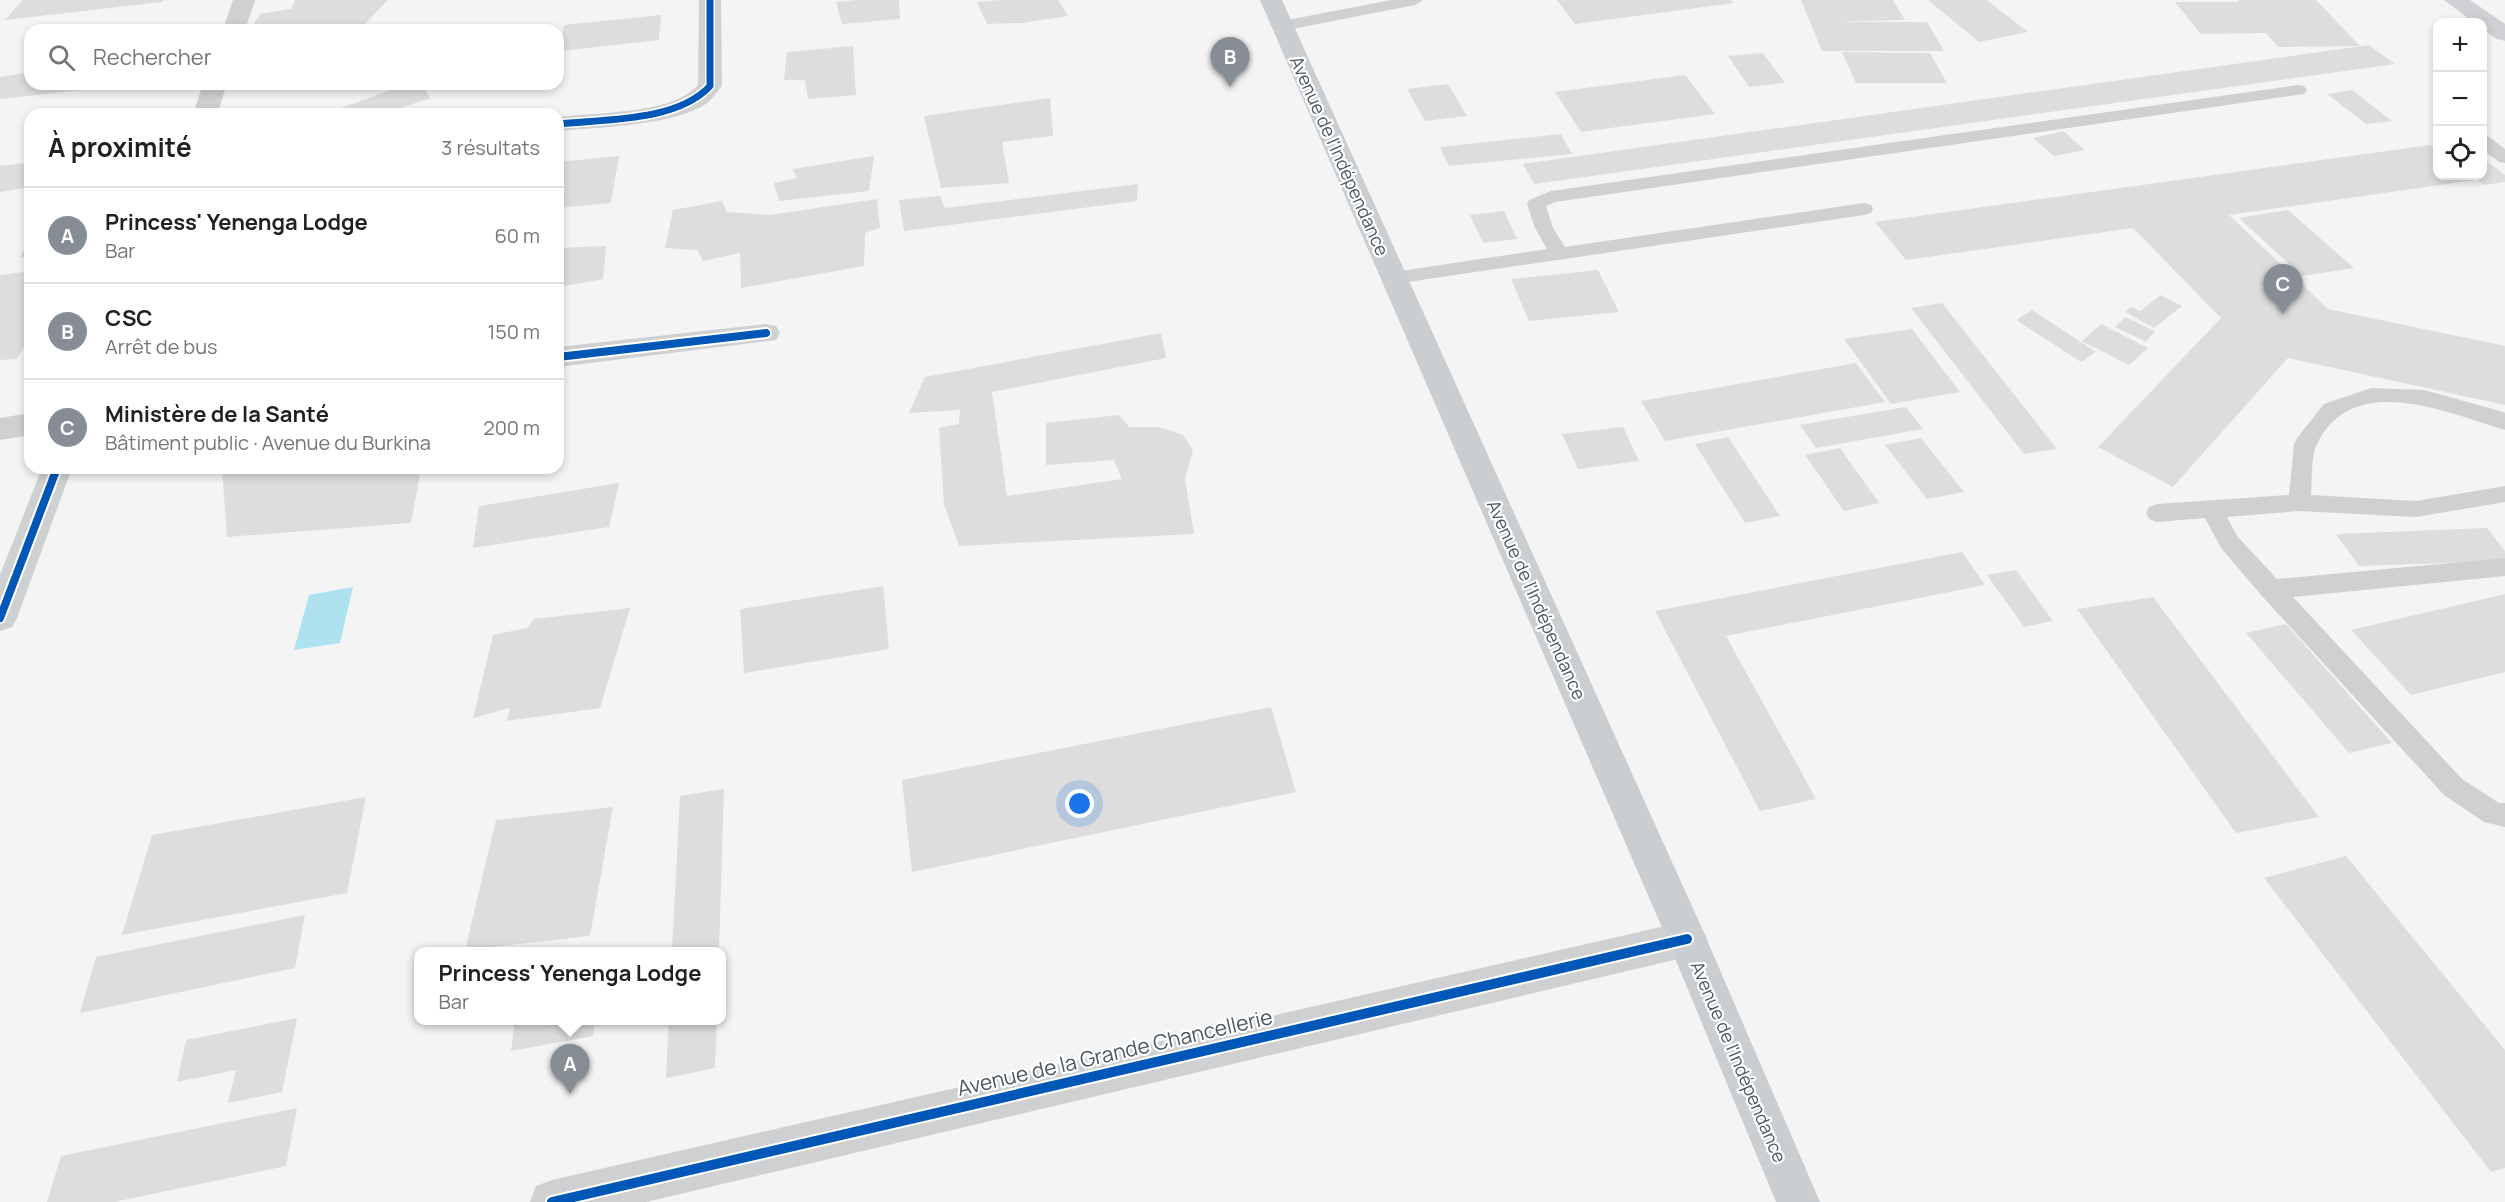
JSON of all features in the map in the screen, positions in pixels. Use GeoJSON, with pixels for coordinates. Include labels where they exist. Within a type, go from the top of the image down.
{"type":"FeatureCollection","features":[{"type":"Feature","properties":{"kind":"main road"},"geometry":{"type":"LineString","coordinates":[[2455,0],[2505,34]]}},
{"type":"Feature","properties":{"kind":"main road","name":"Avenue de l'Indépendance"},"geometry":{"type":"LineString","coordinates":[[1276,13],[1687,939],[1798,1202]]}},
{"type":"Feature","properties":{"kind":"street"},"geometry":{"type":"LineString","coordinates":[[236,24],[244,0]]}},
{"type":"Feature","properties":{"kind":"street"},"geometry":{"type":"LineString","coordinates":[[564,123],[655,112],[679,107],[698,99],[710,86],[710,0]]}},
{"type":"Feature","properties":{"kind":"street"},"geometry":{"type":"LineString","coordinates":[[207,108],[213,90]]}},
{"type":"Feature","properties":{"kind":"street"},"geometry":{"type":"LineString","coordinates":[[564,356],[766,333]]}},
{"type":"Feature","properties":{"kind":"street"},"geometry":{"type":"LineString","coordinates":[[0,429],[24,425]]}},
{"type":"Feature","properties":{"kind":"street"},"geometry":{"type":"LineString","coordinates":[[0,618],[55,474]]}},
{"type":"Feature","properties":{"kind":"street","name":"Avenue de la Grande Chancellerie"},"geometry":{"type":"LineString","coordinates":[[552,1202],[1687,939]]}},
{"type":"Feature","properties":{"kind":"lane"},"geometry":{"type":"LineString","coordinates":[[1276,13],[1415,0]]}},
{"type":"Feature","properties":{"kind":"lane"},"geometry":{"type":"LineString","coordinates":[[1559,253],[1544,228],[1536,204],[1551,197],[2298,90]]}},
{"type":"Feature","properties":{"kind":"lane"},"geometry":{"type":"LineString","coordinates":[[2487,144],[2505,158]]}},
{"type":"Feature","properties":{"kind":"lane"},"geometry":{"type":"LineString","coordinates":[[1394,278],[1864,208]]}},
{"type":"Feature","properties":{"kind":"lane"},"geometry":{"type":"LineString","coordinates":[[2299,503],[2304,444],[2332,409],[2371,395],[2424,397],[2492,416],[2505,422]]}},
{"type":"Feature","properties":{"kind":"lane"},"geometry":{"type":"LineString","coordinates":[[2157,513],[2299,503],[2416,508],[2505,494]]}},
{"type":"Feature","properties":{"kind":"lane"},"geometry":{"type":"LineString","coordinates":[[2211,509],[2229,542],[2453,787],[2494,814],[2505,815]]}},
{"type":"Feature","properties":{"kind":"lane"},"geometry":{"type":"LineString","coordinates":[[2270,589],[2505,567]]}},
{"type":"Feature","properties":{"kind":"water"},"geometry":{"type":"Polygon","coordinates":[[[353,587],[340,643],[294,650],[309,595],[353,587]]]}},
{"type":"Feature","properties":{"kind":"building"},"geometry":{"type":"Polygon","coordinates":[[[23,0],[164,0],[5,20],[23,0]]]}},
{"type":"Feature","properties":{"kind":"building"},"geometry":{"type":"Polygon","coordinates":[[[295,0],[388,0],[365,24],[254,24],[260,14],[291,9],[295,0]]]}},
{"type":"Feature","properties":{"kind":"building"},"geometry":{"type":"Polygon","coordinates":[[[899,0],[900,19],[842,24],[836,2],[899,0]]]}},
{"type":"Feature","properties":{"kind":"building"},"geometry":{"type":"Polygon","coordinates":[[[1058,0],[1068,16],[1022,23],[987,24],[977,2],[1058,0]]]}},
{"type":"Feature","properties":{"kind":"building"},"geometry":{"type":"Polygon","coordinates":[[[1557,0],[1731,0],[1734,3],[1575,24],[1557,0]]]}},
{"type":"Feature","properties":{"kind":"building"},"geometry":{"type":"Polygon","coordinates":[[[1801,0],[1893,0],[1905,20],[1835,22],[1927,22],[1944,51],[1822,51],[1801,0]]]}},
{"type":"Feature","properties":{"kind":"building"},"geometry":{"type":"Polygon","coordinates":[[[1928,0],[1987,0],[2028,32],[1979,42],[1928,0]]]}},
{"type":"Feature","properties":{"kind":"building"},"geometry":{"type":"Polygon","coordinates":[[[2238,0],[2316,0],[2360,46],[2278,47],[2266,33],[2201,34],[2175,2],[2239,2],[2238,0]]]}},
{"type":"Feature","properties":{"kind":"building"},"geometry":{"type":"Polygon","coordinates":[[[661,15],[659,40],[564,51],[564,25],[661,15]]]}},
{"type":"Feature","properties":{"kind":"building"},"geometry":{"type":"Polygon","coordinates":[[[2369,45],[2395,64],[1534,184],[1523,164],[2369,45]]]}},
{"type":"Feature","properties":{"kind":"building"},"geometry":{"type":"Polygon","coordinates":[[[853,46],[856,95],[808,99],[805,80],[784,80],[787,52],[853,46]]]}},
{"type":"Feature","properties":{"kind":"building"},"geometry":{"type":"Polygon","coordinates":[[[1842,52],[1930,53],[1947,83],[1856,83],[1842,52]]]}},
{"type":"Feature","properties":{"kind":"building"},"geometry":{"type":"Polygon","coordinates":[[[1763,53],[1785,83],[1749,87],[1728,56],[1763,53]]]}},
{"type":"Feature","properties":{"kind":"building"},"geometry":{"type":"Polygon","coordinates":[[[24,73],[24,90],[83,90],[0,99],[0,77],[24,73]]]}},
{"type":"Feature","properties":{"kind":"building"},"geometry":{"type":"Polygon","coordinates":[[[1685,75],[1715,114],[1581,132],[1555,92],[1685,75]]]}},
{"type":"Feature","properties":{"kind":"building"},"geometry":{"type":"Polygon","coordinates":[[[1448,84],[1467,116],[1425,121],[1407,89],[1448,84]]]}},
{"type":"Feature","properties":{"kind":"building"},"geometry":{"type":"Polygon","coordinates":[[[390,90],[425,90],[430,98],[401,108],[341,108],[390,90]]]}},
{"type":"Feature","properties":{"kind":"building"},"geometry":{"type":"Polygon","coordinates":[[[2352,90],[2392,121],[2366,124],[2327,94],[2352,90]]]}},
{"type":"Feature","properties":{"kind":"building"},"geometry":{"type":"Polygon","coordinates":[[[1050,98],[1053,136],[1002,142],[1009,183],[941,188],[924,116],[1050,98]]]}},
{"type":"Feature","properties":{"kind":"building"},"geometry":{"type":"Polygon","coordinates":[[[2063,131],[2085,150],[2054,156],[2033,138],[2063,131]]]}},
{"type":"Feature","properties":{"kind":"building"},"geometry":{"type":"Polygon","coordinates":[[[1561,134],[1572,154],[1449,166],[1440,147],[1561,134]]]}},
{"type":"Feature","properties":{"kind":"building"},"geometry":{"type":"Polygon","coordinates":[[[2430,145],[2433,147],[2433,180],[2475,180],[2229,215],[2328,309],[2505,346],[2505,405],[2288,358],[2173,487],[2098,447],[2221,318],[2133,228],[1906,260],[1875,222],[2430,145]]]}},
{"type":"Feature","properties":{"kind":"building"},"geometry":{"type":"Polygon","coordinates":[[[619,156],[611,203],[564,207],[564,161],[619,156]]]}},
{"type":"Feature","properties":{"kind":"building"},"geometry":{"type":"Polygon","coordinates":[[[874,156],[869,191],[779,201],[774,183],[797,178],[792,169],[874,156]]]}},
{"type":"Feature","properties":{"kind":"building"},"geometry":{"type":"Polygon","coordinates":[[[2487,162],[2505,175],[2505,182],[2484,185],[2477,180],[2487,180],[2487,162]]]}},
{"type":"Feature","properties":{"kind":"building"},"geometry":{"type":"Polygon","coordinates":[[[24,163],[24,188],[0,192],[0,166],[24,163]]]}},
{"type":"Feature","properties":{"kind":"building"},"geometry":{"type":"Polygon","coordinates":[[[1138,184],[1137,201],[904,231],[899,200],[940,196],[945,208],[1138,184]]]}},
{"type":"Feature","properties":{"kind":"building"},"geometry":{"type":"Polygon","coordinates":[[[877,199],[880,228],[865,233],[864,266],[741,288],[740,253],[703,261],[697,250],[665,248],[673,210],[722,201],[727,212],[770,215],[877,199]]]}},
{"type":"Feature","properties":{"kind":"building"},"geometry":{"type":"Polygon","coordinates":[[[2288,210],[2354,268],[2302,276],[2239,218],[2288,210]]]}},
{"type":"Feature","properties":{"kind":"building"},"geometry":{"type":"Polygon","coordinates":[[[1504,211],[1517,239],[1483,243],[1470,215],[1504,211]]]}},
{"type":"Feature","properties":{"kind":"building"},"geometry":{"type":"Polygon","coordinates":[[[606,246],[603,279],[564,286],[564,248],[606,246]]]}},
{"type":"Feature","properties":{"kind":"building"},"geometry":{"type":"Polygon","coordinates":[[[1598,270],[1619,312],[1529,321],[1511,279],[1598,270]]]}},
{"type":"Feature","properties":{"kind":"building"},"geometry":{"type":"Polygon","coordinates":[[[24,272],[24,347],[17,359],[0,360],[0,275],[24,272]]]}},
{"type":"Feature","properties":{"kind":"building"},"geometry":{"type":"Polygon","coordinates":[[[2161,295],[2182,306],[2154,328],[2125,312],[2131,307],[2140,311],[2161,295]]]}},
{"type":"Feature","properties":{"kind":"building"},"geometry":{"type":"Polygon","coordinates":[[[1942,303],[2057,449],[2024,454],[1911,308],[1942,303]]]}},
{"type":"Feature","properties":{"kind":"building"},"geometry":{"type":"Polygon","coordinates":[[[2032,310],[2096,352],[2081,362],[2016,320],[2032,310]]]}},
{"type":"Feature","properties":{"kind":"building"},"geometry":{"type":"Polygon","coordinates":[[[2125,317],[2155,331],[2146,342],[2115,327],[2125,317]]]}},
{"type":"Feature","properties":{"kind":"building"},"geometry":{"type":"Polygon","coordinates":[[[2101,324],[2148,348],[2129,365],[2082,341],[2101,324]]]}},
{"type":"Feature","properties":{"kind":"building"},"geometry":{"type":"Polygon","coordinates":[[[1912,329],[1960,392],[1891,404],[1844,339],[1912,329]]]}},
{"type":"Feature","properties":{"kind":"building"},"geometry":{"type":"Polygon","coordinates":[[[1161,333],[1166,358],[992,392],[1007,496],[1122,479],[1114,460],[1046,465],[1046,423],[1119,415],[1129,427],[1159,427],[1183,435],[1193,450],[1185,479],[1194,534],[959,546],[944,504],[939,428],[959,424],[960,410],[909,413],[925,377],[1161,333]]]}},
{"type":"Feature","properties":{"kind":"building"},"geometry":{"type":"Polygon","coordinates":[[[1856,363],[1885,402],[1665,441],[1641,401],[1856,363]]]}},
{"type":"Feature","properties":{"kind":"building"},"geometry":{"type":"Polygon","coordinates":[[[1906,407],[1923,429],[1816,448],[1800,425],[1906,407]]]}},
{"type":"Feature","properties":{"kind":"building"},"geometry":{"type":"Polygon","coordinates":[[[1623,427],[1639,461],[1578,469],[1562,434],[1623,427]]]}},
{"type":"Feature","properties":{"kind":"building"},"geometry":{"type":"Polygon","coordinates":[[[1728,437],[1780,516],[1745,523],[1695,444],[1728,437]]]}},
{"type":"Feature","properties":{"kind":"building"},"geometry":{"type":"Polygon","coordinates":[[[1921,438],[1964,492],[1927,499],[1885,445],[1921,438]]]}},
{"type":"Feature","properties":{"kind":"building"},"geometry":{"type":"Polygon","coordinates":[[[1840,448],[1879,503],[1844,511],[1805,455],[1840,448]]]}},
{"type":"Feature","properties":{"kind":"building"},"geometry":{"type":"Polygon","coordinates":[[[222,474],[420,474],[411,523],[227,537],[222,474]]]}},
{"type":"Feature","properties":{"kind":"building"},"geometry":{"type":"Polygon","coordinates":[[[619,483],[609,527],[473,548],[479,506],[619,483]]]}},
{"type":"Feature","properties":{"kind":"building"},"geometry":{"type":"Polygon","coordinates":[[[2487,528],[2505,551],[2505,561],[2359,566],[2336,534],[2487,528]]]}},
{"type":"Feature","properties":{"kind":"building"},"geometry":{"type":"Polygon","coordinates":[[[1962,552],[1985,585],[1726,636],[1816,799],[1760,811],[1655,611],[1962,552]]]}},
{"type":"Feature","properties":{"kind":"building"},"geometry":{"type":"Polygon","coordinates":[[[2016,570],[2053,621],[2024,627],[1987,575],[2016,570]]]}},
{"type":"Feature","properties":{"kind":"building"},"geometry":{"type":"Polygon","coordinates":[[[883,586],[889,649],[744,673],[740,609],[883,586]]]}},
{"type":"Feature","properties":{"kind":"building"},"geometry":{"type":"Polygon","coordinates":[[[2505,594],[2505,672],[2411,695],[2351,630],[2505,594]]]}},
{"type":"Feature","properties":{"kind":"building"},"geometry":{"type":"Polygon","coordinates":[[[2153,597],[2319,817],[2236,833],[2077,609],[2153,597]]]}},
{"type":"Feature","properties":{"kind":"building"},"geometry":{"type":"Polygon","coordinates":[[[630,608],[600,708],[507,721],[510,708],[473,718],[493,635],[527,628],[534,619],[630,608]]]}},
{"type":"Feature","properties":{"kind":"building"},"geometry":{"type":"Polygon","coordinates":[[[2286,624],[2392,743],[2349,753],[2246,633],[2286,624]]]}},
{"type":"Feature","properties":{"kind":"building"},"geometry":{"type":"Polygon","coordinates":[[[1271,707],[1296,792],[912,872],[902,780],[1271,707]]]}},
{"type":"Feature","properties":{"kind":"building"},"geometry":{"type":"Polygon","coordinates":[[[724,789],[719,947],[672,947],[680,796],[724,789]]]}},
{"type":"Feature","properties":{"kind":"building"},"geometry":{"type":"Polygon","coordinates":[[[366,797],[347,893],[122,935],[152,835],[366,797]]]}},
{"type":"Feature","properties":{"kind":"building"},"geometry":{"type":"Polygon","coordinates":[[[613,807],[590,936],[492,947],[466,947],[496,820],[613,807]]]}},
{"type":"Feature","properties":{"kind":"building"},"geometry":{"type":"Polygon","coordinates":[[[2346,856],[2505,1050],[2505,1168],[2491,1172],[2264,878],[2346,856]]]}},
{"type":"Feature","properties":{"kind":"building"},"geometry":{"type":"Polygon","coordinates":[[[305,915],[295,968],[80,1013],[96,957],[305,915]]]}},
{"type":"Feature","properties":{"kind":"building"},"geometry":{"type":"Polygon","coordinates":[[[297,1018],[282,1092],[228,1103],[236,1070],[177,1082],[186,1040],[297,1018]]]}},
{"type":"Feature","properties":{"kind":"building"},"geometry":{"type":"Polygon","coordinates":[[[514,1025],[594,1025],[593,1036],[511,1051],[514,1025]]]}},
{"type":"Feature","properties":{"kind":"building"},"geometry":{"type":"Polygon","coordinates":[[[669,1025],[717,1025],[715,1068],[666,1078],[669,1025]]]}},
{"type":"Feature","properties":{"kind":"building"},"geometry":{"type":"Polygon","coordinates":[[[297,1108],[286,1166],[114,1202],[47,1202],[61,1156],[297,1108]]]}},
{"type":"Feature","properties":{"kind":"cycle path"},"geometry":{"type":"LineString","coordinates":[[564,123],[649,114],[684,105],[699,98],[710,86],[710,0]]}},
{"type":"Feature","properties":{"kind":"cycle path"},"geometry":{"type":"LineString","coordinates":[[564,356],[766,333]]}},
{"type":"Feature","properties":{"kind":"cycle path"},"geometry":{"type":"LineString","coordinates":[[0,618],[55,474]]}},
{"type":"Feature","properties":{"kind":"cycle path"},"geometry":{"type":"LineString","coordinates":[[552,1202],[1687,939]]}},
{"type":"Feature","properties":{"kind":"place","name":"CSC"},"geometry":{"type":"Point","coordinates":[1230,87]}},
{"type":"Feature","properties":{"kind":"place","name":"Ministère de la Santé"},"geometry":{"type":"Point","coordinates":[2283,314]}},
{"type":"Feature","properties":{"kind":"place","name":"Princess' Yenenga Lodge"},"geometry":{"type":"Point","coordinates":[570,1094]}}]}
